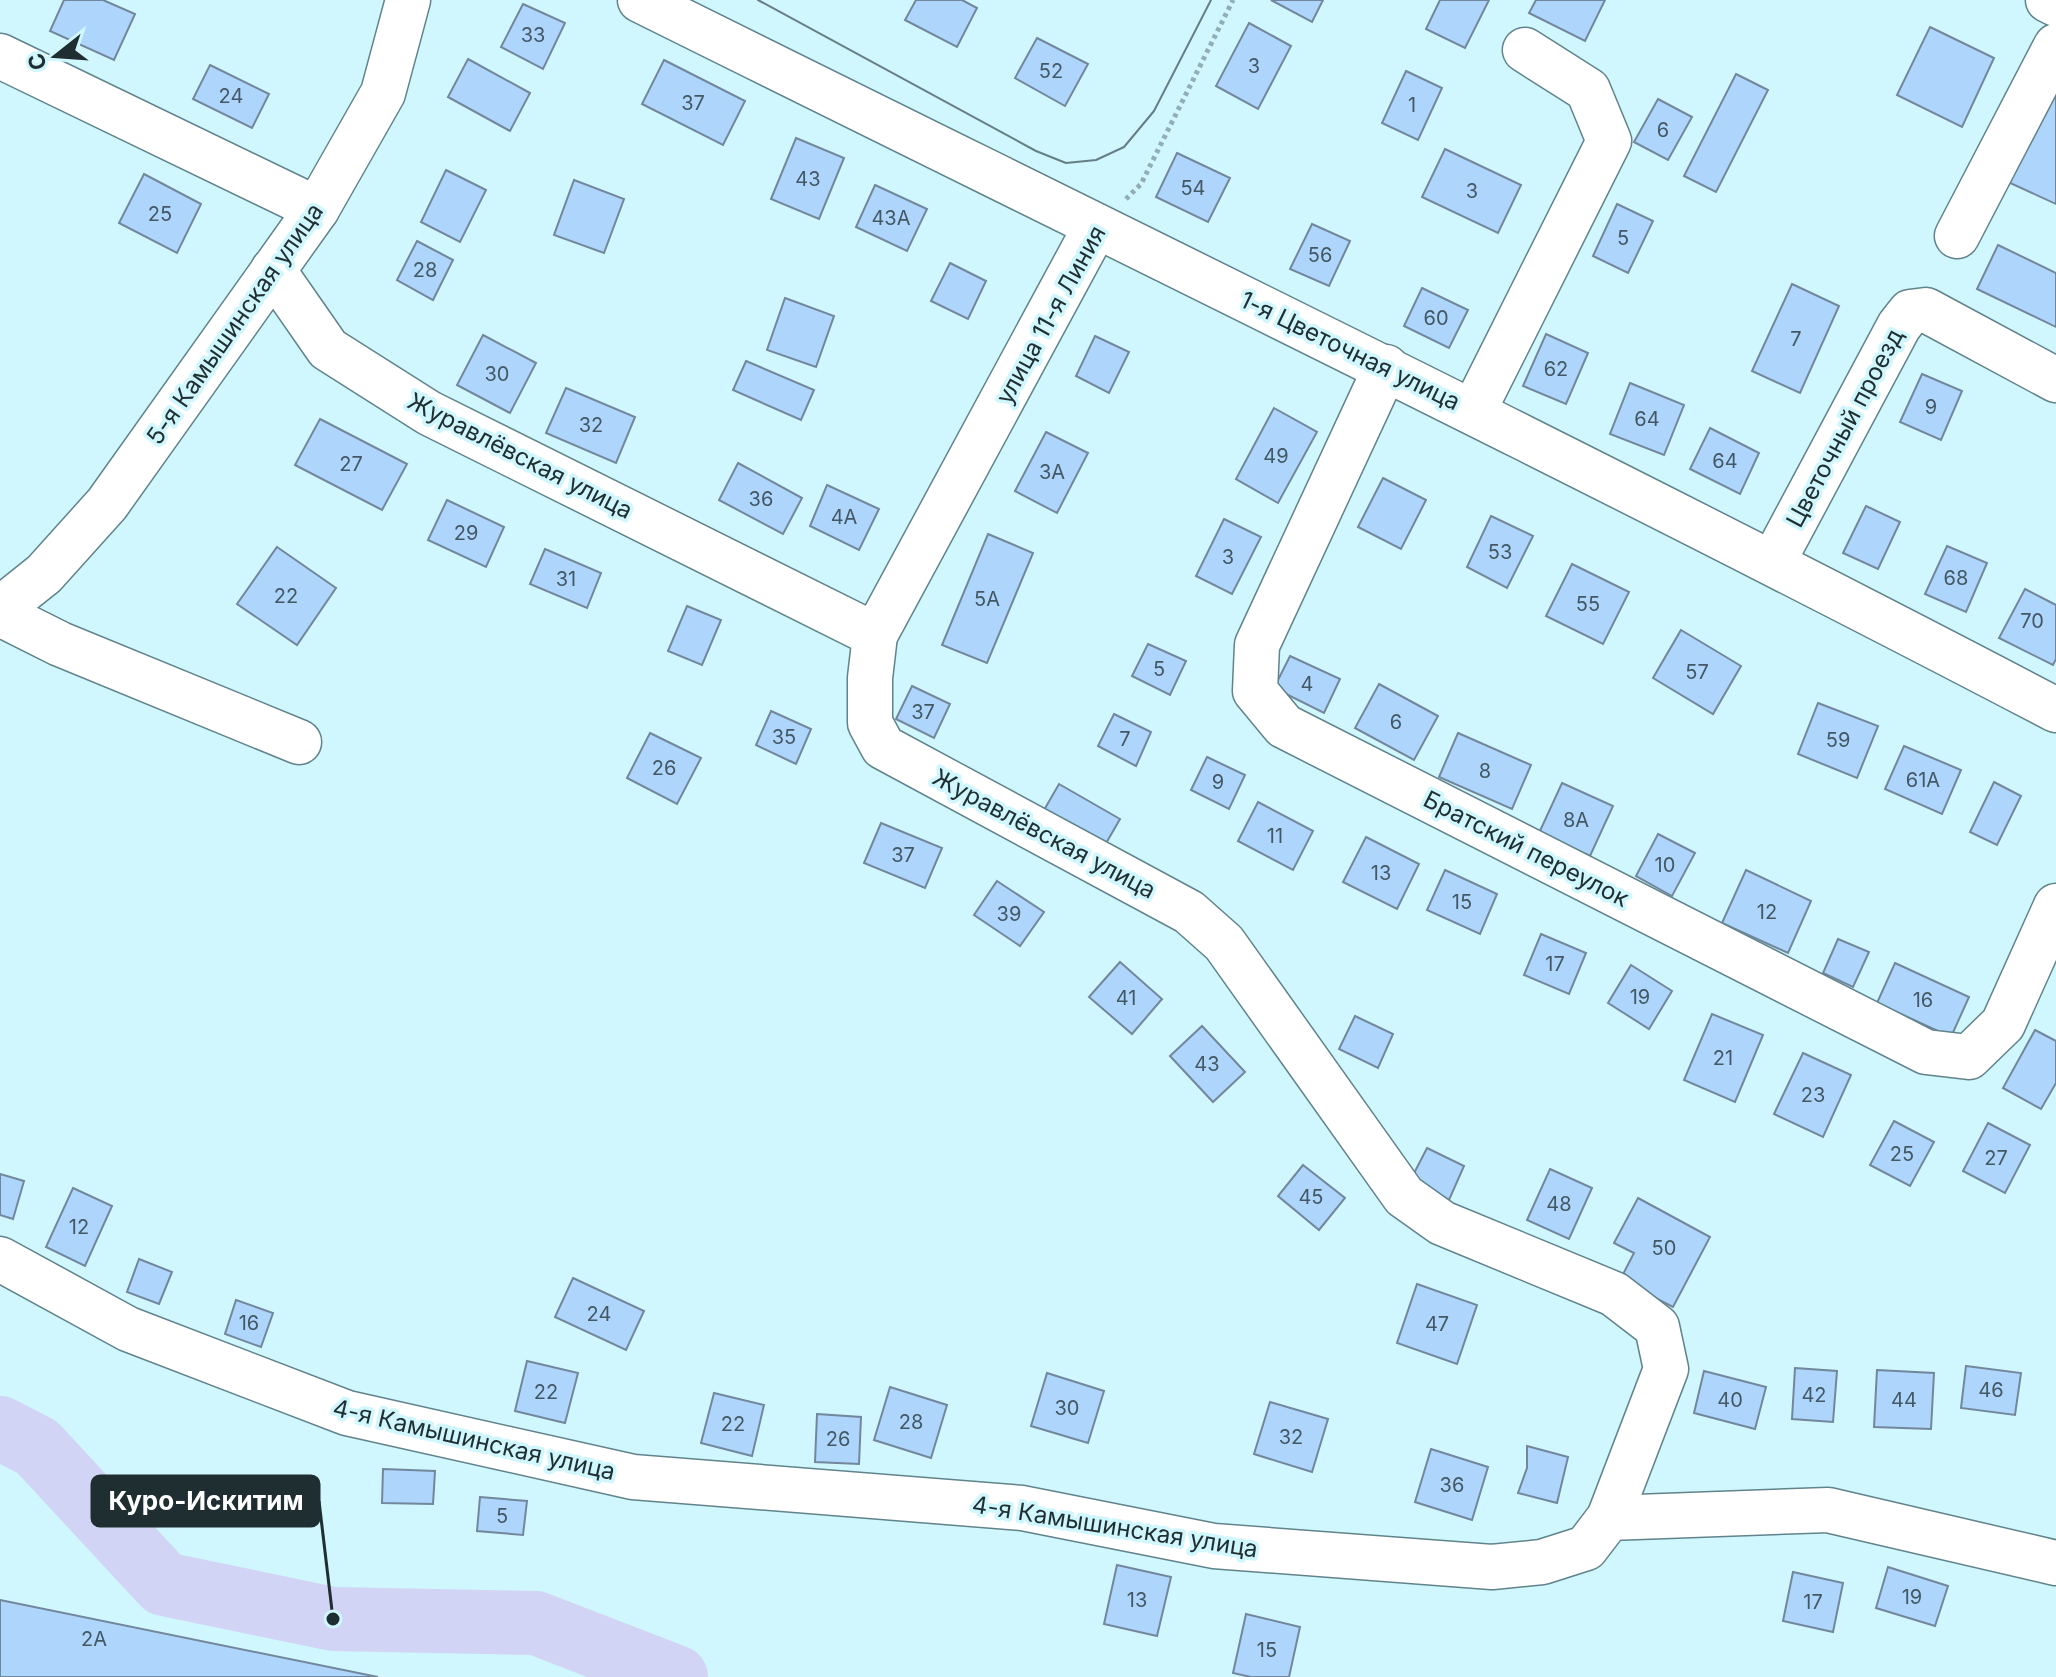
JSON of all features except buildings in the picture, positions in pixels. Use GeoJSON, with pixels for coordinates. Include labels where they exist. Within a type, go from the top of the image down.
{"type":"FeatureCollection","features":[{"type":"Feature","properties":{"kind":"lane","name":"5-я Камышинская улица"},"geometry":{"type":"LineString","coordinates":[[0,612],[44,574],[107,504],[317,209],[383,93],[408,0]]}},
{"type":"Feature","properties":{"kind":"lane","name":"1-я Цветочная улица"},"geometry":{"type":"LineString","coordinates":[[640,0],[1386,367],[1773,562],[2056,710]]}},
{"type":"Feature","properties":{"kind":"lane"},"geometry":{"type":"LineString","coordinates":[[2048,0],[2056,4]]}},
{"type":"Feature","properties":{"kind":"lane"},"geometry":{"type":"LineString","coordinates":[[1957,236],[2056,46]]}},
{"type":"Feature","properties":{"kind":"lane"},"geometry":{"type":"LineString","coordinates":[[1473,412],[1609,141],[1588,90],[1525,50]]}},
{"type":"Feature","properties":{"kind":"lane"},"geometry":{"type":"LineString","coordinates":[[0,56],[317,209]]}},
{"type":"Feature","properties":{"kind":"lane","name":"улица 11-я Линия"},"geometry":{"type":"LineString","coordinates":[[875,635],[1096,226]]}},
{"type":"Feature","properties":{"kind":"lane","name":"Журавлёвская улица"},"geometry":{"type":"LineString","coordinates":[[273,270],[328,349],[429,413],[875,635],[870,678],[870,723],[883,747],[1189,912],[1224,943],[1404,1196],[1442,1223],[1614,1294],[1657,1327],[1666,1369],[1609,1518]]}},
{"type":"Feature","properties":{"kind":"lane","name":"Цветочный проезд"},"geometry":{"type":"LineString","coordinates":[[1773,562],[1899,326],[1910,312],[1926,310],[2056,380]]}},
{"type":"Feature","properties":{"kind":"lane","name":"Братский переулок"},"geometry":{"type":"LineString","coordinates":[[1386,367],[1257,645],[1255,691],[1284,726],[1926,1052],[1969,1057],[2003,1024],[2056,906]]}},
{"type":"Feature","properties":{"kind":"lane"},"geometry":{"type":"LineString","coordinates":[[0,612],[60,644],[299,742]]}},
{"type":"Feature","properties":{"kind":"lane","name":"4-я Камышинская улица"},"geometry":{"type":"LineString","coordinates":[[0,1259],[128,1329],[347,1413],[633,1477],[1022,1508],[1214,1546],[1492,1567],[1542,1562],[1586,1548],[1609,1518]]}},
{"type":"Feature","properties":{"kind":"lane"},"geometry":{"type":"LineString","coordinates":[[1609,1518],[1828,1510],[2056,1563]]}},
{"type":"Feature","properties":{"kind":"path","name":"улица 11-я Линия"},"geometry":{"type":"LineString","coordinates":[[1096,226],[1141,184],[1233,0]]}},
{"type":"Feature","properties":{"kind":"waterway"},"geometry":{"type":"LineString","coordinates":[[0,1428],[37,1447],[164,1584],[333,1619],[536,1623],[676,1677]]}},
{"type":"Feature","properties":{"kind":"tram line"},"geometry":{"type":"LineString","coordinates":[[758,0],[1036,151],[1066,163],[1096,160],[1124,147],[1154,111],[1211,0]]}},
{"type":"Feature","properties":{"kind":"place","name":"Куро-Искитим"},"geometry":{"type":"Point","coordinates":[333,1619]}}]}
